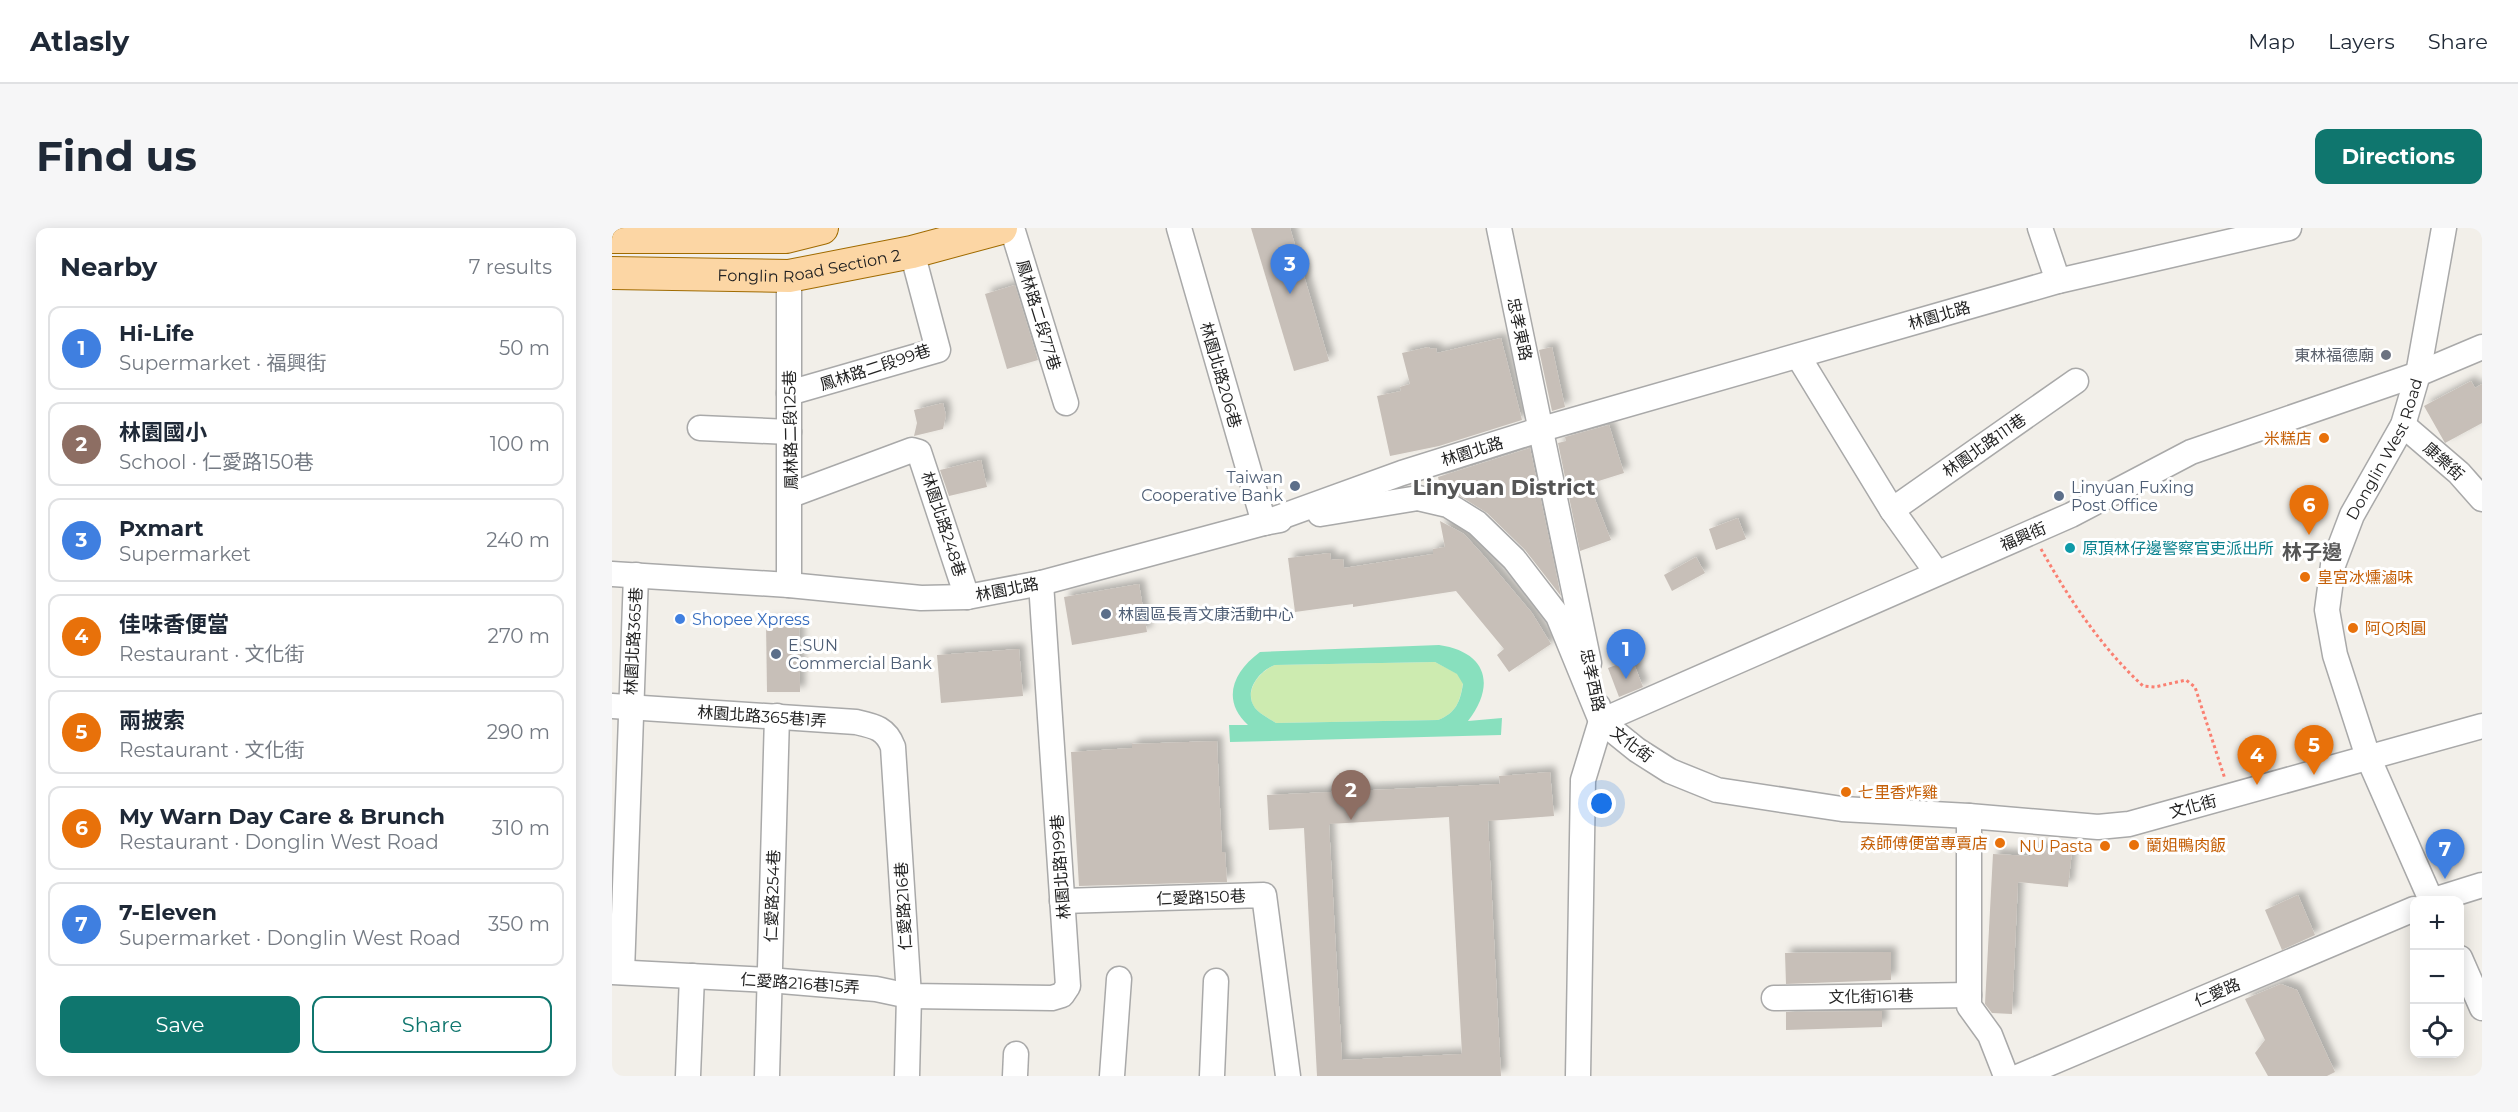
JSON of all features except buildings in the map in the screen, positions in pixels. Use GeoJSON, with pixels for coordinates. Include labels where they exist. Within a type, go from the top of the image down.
{"type":"FeatureCollection","features":[{"type":"Feature","properties":{"kind":"main road","name":"Fonglin Road Section 2"},"geometry":{"type":"LineString","coordinates":[[612,237],[786,237],[822,228]]}},
{"type":"Feature","properties":{"kind":"main road","name":"Fonglin Road Section 2"},"geometry":{"type":"LineString","coordinates":[[612,273],[789,276],[912,252],[1001,228]]}},
{"type":"Feature","properties":{"kind":"street","name":"鳳林路二段77巷"},"geometry":{"type":"LineString","coordinates":[[1012,228],[1066,402]]}},
{"type":"Feature","properties":{"kind":"street","name":"林園北路206巷"},"geometry":{"type":"LineString","coordinates":[[1179,228],[1264,523]]}},
{"type":"Feature","properties":{"kind":"street","name":"忠孝東路"},"geometry":{"type":"LineString","coordinates":[[1498,228],[1542,429]]}},
{"type":"Feature","properties":{"kind":"street"},"geometry":{"type":"LineString","coordinates":[[2040,228],[2058,281]]}},
{"type":"Feature","properties":{"kind":"street","name":"林園北路"},"geometry":{"type":"LineString","coordinates":[[612,574],[789,585],[921,598],[967,597],[1041,584],[1264,523],[1402,473],[1542,429],[2058,281],[2289,228]]}},
{"type":"Feature","properties":{"kind":"street","name":"Donglin West Road"},"geometry":{"type":"LineString","coordinates":[[2431,896],[2368,758],[2335,656],[2327,610],[2333,565],[2352,515],[2403,425],[2418,375],[2444,228]]}},
{"type":"Feature","properties":{"kind":"street","name":"鳳林路二段99巷"},"geometry":{"type":"LineString","coordinates":[[789,393],[938,350],[912,252]]}},
{"type":"Feature","properties":{"kind":"street","name":"鳳林路二段125巷"},"geometry":{"type":"LineString","coordinates":[[789,276],[791,495],[789,585]]}},
{"type":"Feature","properties":{"kind":"street","name":"福興街"},"geometry":{"type":"LineString","coordinates":[[1601,721],[2071,515],[2192,452],[2418,375],[2482,347]]}},
{"type":"Feature","properties":{"kind":"street"},"geometry":{"type":"LineString","coordinates":[[1798,356],[1892,510],[1937,573]]}},
{"type":"Feature","properties":{"kind":"street","name":"林園北路111巷"},"geometry":{"type":"LineString","coordinates":[[1892,510],[2076,381]]}},
{"type":"Feature","properties":{"kind":"street","name":"康樂街"},"geometry":{"type":"LineString","coordinates":[[2403,425],[2459,473],[2482,499]]}},
{"type":"Feature","properties":{"kind":"street"},"geometry":{"type":"LineString","coordinates":[[700,428],[789,432]]}},
{"type":"Feature","properties":{"kind":"street","name":"忠孝西路"},"geometry":{"type":"LineString","coordinates":[[1542,429],[1601,721],[1583,780],[1578,1076]]}},
{"type":"Feature","properties":{"kind":"street","name":"林園北路248巷"},"geometry":{"type":"LineString","coordinates":[[791,495],[912,450],[919,452],[967,597]]}},
{"type":"Feature","properties":{"kind":"street","name":"文化街"},"geometry":{"type":"LineString","coordinates":[[1264,523],[1418,498],[1448,505],[1477,523],[1514,559],[1558,616],[1601,721],[1637,750],[1670,771],[1716,790],[1842,809],[1969,816],[2098,827],[2129,824],[2482,726]]}},
{"type":"Feature","properties":{"kind":"street","name":"林園北路365巷"},"geometry":{"type":"LineString","coordinates":[[617,972],[621,706],[636,575]]}},
{"type":"Feature","properties":{"kind":"street","name":"林園北路199巷"},"geometry":{"type":"LineString","coordinates":[[909,996],[1052,998],[1062,995],[1068,986],[1041,584]]}},
{"type":"Feature","properties":{"kind":"street","name":"林園北路365巷1弄"},"geometry":{"type":"LineString","coordinates":[[621,706],[856,722],[883,730],[890,738]]}},
{"type":"Feature","properties":{"kind":"street","name":"仁愛路254巷"},"geometry":{"type":"LineString","coordinates":[[767,1076],[777,716]]}},
{"type":"Feature","properties":{"kind":"street","name":"仁愛路216巷"},"geometry":{"type":"LineString","coordinates":[[890,738],[893,747],[909,996],[907,1076]]}},
{"type":"Feature","properties":{"kind":"street"},"geometry":{"type":"LineString","coordinates":[[1969,816],[1969,1006],[1990,1035],[2006,1076]]}},
{"type":"Feature","properties":{"kind":"street"},"geometry":{"type":"LineString","coordinates":[[2446,896],[2482,885]]}},
{"type":"Feature","properties":{"kind":"street","name":"仁愛路150巷"},"geometry":{"type":"LineString","coordinates":[[1062,902],[1264,895],[1288,1076]]}},
{"type":"Feature","properties":{"kind":"street","name":"仁愛路"},"geometry":{"type":"LineString","coordinates":[[2020,1076],[2410,911]]}},
{"type":"Feature","properties":{"kind":"street"},"geometry":{"type":"LineString","coordinates":[[2464,967],[2482,1008]]}},
{"type":"Feature","properties":{"kind":"street","name":"仁愛路216巷15弄"},"geometry":{"type":"LineString","coordinates":[[617,972],[769,980],[876,989],[909,996]]}},
{"type":"Feature","properties":{"kind":"street"},"geometry":{"type":"LineString","coordinates":[[688,1076],[692,976]]}},
{"type":"Feature","properties":{"kind":"street"},"geometry":{"type":"LineString","coordinates":[[1112,1076],[1119,979]]}},
{"type":"Feature","properties":{"kind":"street"},"geometry":{"type":"LineString","coordinates":[[1212,1076],[1216,981]]}},
{"type":"Feature","properties":{"kind":"street","name":"文化街161巷"},"geometry":{"type":"LineString","coordinates":[[1774,998],[1969,995]]}},
{"type":"Feature","properties":{"kind":"path"},"geometry":{"type":"LineString","coordinates":[[2032,532],[2060,583],[2097,636],[2135,679],[2143,686],[2155,687],[2186,680],[2195,687],[2230,796]]}},
{"type":"Feature","properties":{"kind":"green space"},"geometry":{"type":"Polygon","coordinates":[[[1439,645],[1455,649],[1468,655],[1477,663],[1484,683],[1477,708],[1468,721],[1502,718],[1501,735],[1230,742],[1229,725],[1248,725],[1235,706],[1233,696],[1237,677],[1260,652],[1439,645]],[[1435,662],[1275,665],[1263,672],[1254,682],[1251,695],[1255,708],[1276,723],[1438,720],[1449,714],[1459,701],[1463,684],[1457,674],[1435,662]]]}},
{"type":"Feature","properties":{"kind":"green space"},"geometry":{"type":"Polygon","coordinates":[[[1435,662],[1458,674],[1463,683],[1456,706],[1449,714],[1438,720],[1276,723],[1257,710],[1252,702],[1251,695],[1255,682],[1275,665],[1435,662]]]}},
{"type":"Feature","properties":{"kind":"place","name":"Pxmart"},"geometry":{"type":"Point","coordinates":[1290,294]}},
{"type":"Feature","properties":{"kind":"place","name":"東林福德廟"},"geometry":{"type":"Point","coordinates":[2386,355]}},
{"type":"Feature","properties":{"kind":"place","name":"米糕店"},"geometry":{"type":"Point","coordinates":[2324,438]}},
{"type":"Feature","properties":{"kind":"place","name":"Taiwan Cooperative Bank"},"geometry":{"type":"Point","coordinates":[1295,486]}},
{"type":"Feature","properties":{"kind":"place","name":"Linyuan Fuxing Post Office"},"geometry":{"type":"Point","coordinates":[2059,496]}},
{"type":"Feature","properties":{"kind":"place","name":"My Warn Day Care & Brunch"},"geometry":{"type":"Point","coordinates":[2309,535]}},
{"type":"Feature","properties":{"kind":"place","name":"原頂林仔邊警察官吏派出所"},"geometry":{"type":"Point","coordinates":[2070,548]}},
{"type":"Feature","properties":{"kind":"place","name":"皇宮冰燻滷味"},"geometry":{"type":"Point","coordinates":[2305,577]}},
{"type":"Feature","properties":{"kind":"place","name":"林園區長青文康活動中心"},"geometry":{"type":"Point","coordinates":[1106,614]}},
{"type":"Feature","properties":{"kind":"place","name":"Shopee Xpress"},"geometry":{"type":"Point","coordinates":[680,619]}},
{"type":"Feature","properties":{"kind":"place","name":"阿Q肉圓"},"geometry":{"type":"Point","coordinates":[2353,628]}},
{"type":"Feature","properties":{"kind":"place","name":"E.SUN Commercial Bank"},"geometry":{"type":"Point","coordinates":[776,654]}},
{"type":"Feature","properties":{"kind":"place","name":"Hi-Life"},"geometry":{"type":"Point","coordinates":[1626,679]}},
{"type":"Feature","properties":{"kind":"place","name":"兩披索"},"geometry":{"type":"Point","coordinates":[2314,775]}},
{"type":"Feature","properties":{"kind":"place","name":"佳味香便當"},"geometry":{"type":"Point","coordinates":[2257,785]}},
{"type":"Feature","properties":{"kind":"place","name":"七里香炸雞"},"geometry":{"type":"Point","coordinates":[1846,792]}},
{"type":"Feature","properties":{"kind":"place","name":"林園國小"},"geometry":{"type":"Point","coordinates":[1351,820]}},
{"type":"Feature","properties":{"kind":"place","name":"𡘙師傅便當專賣店"},"geometry":{"type":"Point","coordinates":[2000,843]}},
{"type":"Feature","properties":{"kind":"place","name":"蘭姐鴨肉飯"},"geometry":{"type":"Point","coordinates":[2134,845]}},
{"type":"Feature","properties":{"kind":"place","name":"NU Pasta"},"geometry":{"type":"Point","coordinates":[2105,846]}},
{"type":"Feature","properties":{"kind":"place","name":"7-Eleven"},"geometry":{"type":"Point","coordinates":[2445,879]}},
{"type":"Feature","properties":{"kind":"district","name":"Linyuan District"},"geometry":{"type":"Point","coordinates":[1504,487]}},
{"type":"Feature","properties":{"kind":"district","name":"林子邊"},"geometry":{"type":"Point","coordinates":[2312,552]}}]}
